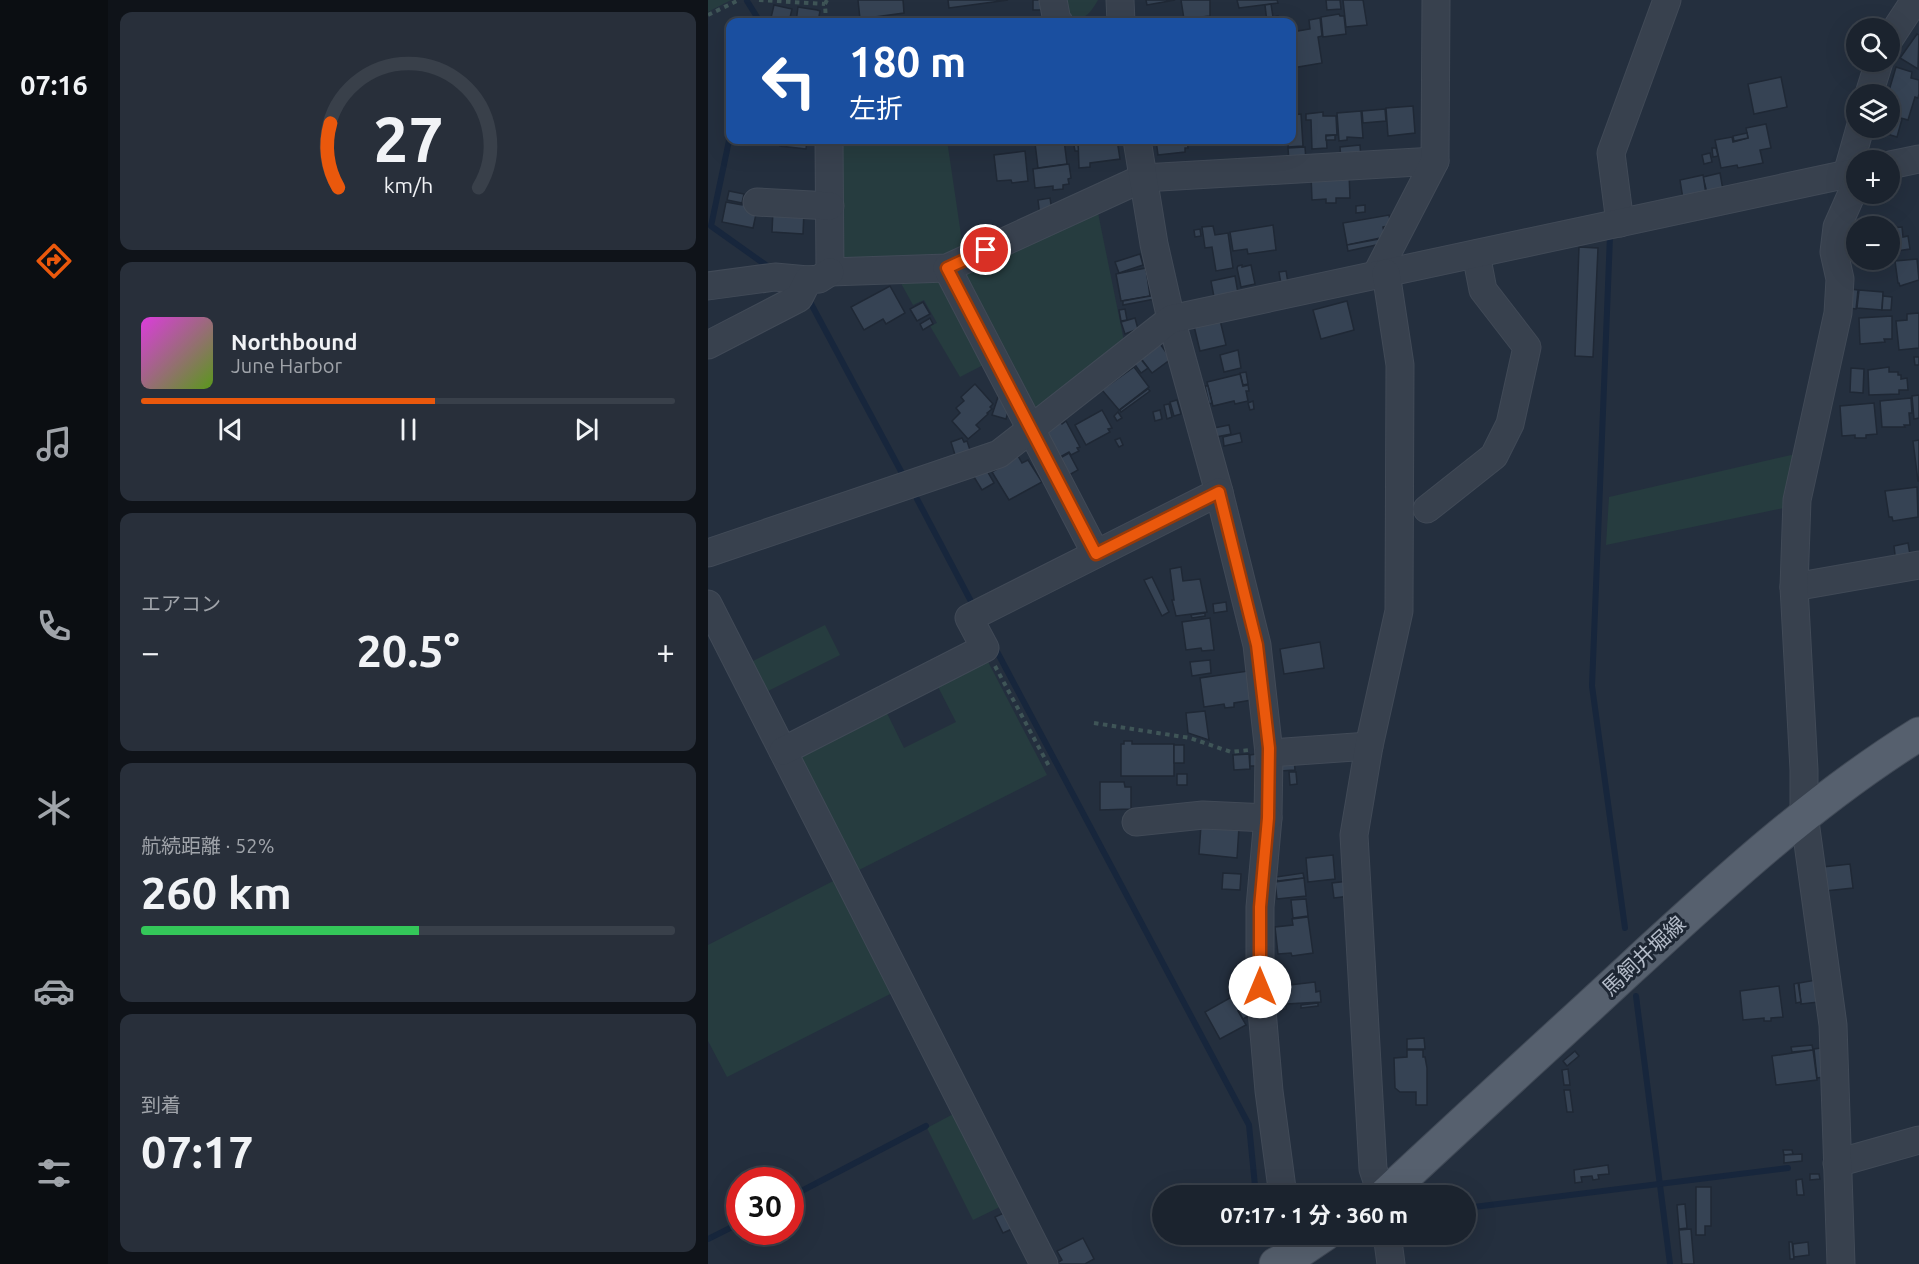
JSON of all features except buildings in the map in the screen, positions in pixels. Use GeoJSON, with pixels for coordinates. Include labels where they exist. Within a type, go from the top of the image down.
{"type":"FeatureCollection","features":[{"type":"Feature","properties":{"kind":"main road","name":"馬飼井堀線"},"geometry":{"type":"LineString","coordinates":[[1395,1185],[1719,887],[1804,814],[1882,757],[1919,734]]}},
{"type":"Feature","properties":{"kind":"main road"},"geometry":{"type":"LineString","coordinates":[[1287,1255],[1305,1245]]}},
{"type":"Feature","properties":{"kind":"street"},"geometry":{"type":"LineString","coordinates":[[1053,0],[1056,18]]}},
{"type":"Feature","properties":{"kind":"street"},"geometry":{"type":"LineString","coordinates":[[1120,0],[1121,18]]}},
{"type":"Feature","properties":{"kind":"street"},"geometry":{"type":"LineString","coordinates":[[1379,1185],[1373,1169],[1354,835],[1369,746],[1399,611],[1400,364],[1381,274],[1436,161],[1436,0]]}},
{"type":"Feature","properties":{"kind":"street"},"geometry":{"type":"LineString","coordinates":[[1620,223],[1611,153],[1667,0]]}},
{"type":"Feature","properties":{"kind":"street"},"geometry":{"type":"LineString","coordinates":[[1900,23],[1915,0]]}},
{"type":"Feature","properties":{"kind":"street"},"geometry":{"type":"LineString","coordinates":[[708,345],[799,298],[819,276],[830,206],[830,144]]}},
{"type":"Feature","properties":{"kind":"street"},"geometry":{"type":"LineString","coordinates":[[1138,144],[1154,244],[1170,319],[1219,492],[1257,645],[1269,750],[1268,818],[1260,907],[1260,987],[1269,1091],[1282,1185]]}},
{"type":"Feature","properties":{"kind":"street"},"geometry":{"type":"LineString","coordinates":[[1900,163],[1919,159]]}},
{"type":"Feature","properties":{"kind":"street"},"geometry":{"type":"LineString","coordinates":[[708,286],[775,277],[947,268],[1143,178],[1436,161]]}},
{"type":"Feature","properties":{"kind":"street"},"geometry":{"type":"LineString","coordinates":[[708,553],[999,454],[1170,319],[1620,223],[1846,178]]}},
{"type":"Feature","properties":{"kind":"street"},"geometry":{"type":"LineString","coordinates":[[1841,1264],[1833,1025],[1804,814],[1804,770],[1794,587],[1797,500],[1838,313],[1840,279],[1834,252],[1837,227],[1846,200]]}},
{"type":"Feature","properties":{"kind":"street"},"geometry":{"type":"LineString","coordinates":[[757,202],[830,206]]}},
{"type":"Feature","properties":{"kind":"street"},"geometry":{"type":"LineString","coordinates":[[1427,509],[1494,456],[1510,424],[1527,347],[1483,290],[1476,254]]}},
{"type":"Feature","properties":{"kind":"street"},"geometry":{"type":"LineString","coordinates":[[947,268],[1096,554]]}},
{"type":"Feature","properties":{"kind":"street"},"geometry":{"type":"LineString","coordinates":[[783,751],[985,648],[969,618],[1219,492]]}},
{"type":"Feature","properties":{"kind":"street"},"geometry":{"type":"LineString","coordinates":[[1794,587],[1919,565]]}},
{"type":"Feature","properties":{"kind":"street"},"geometry":{"type":"LineString","coordinates":[[708,604],[1044,1264]]}},
{"type":"Feature","properties":{"kind":"street"},"geometry":{"type":"LineString","coordinates":[[1269,750],[1369,746]]}},
{"type":"Feature","properties":{"kind":"street"},"geometry":{"type":"LineString","coordinates":[[1136,822],[1203,815],[1268,818]]}},
{"type":"Feature","properties":{"kind":"street"},"geometry":{"type":"LineString","coordinates":[[1837,1163],[1919,1140]]}},
{"type":"Feature","properties":{"kind":"street"},"geometry":{"type":"LineString","coordinates":[[1388,1245],[1391,1264]]}},
{"type":"Feature","properties":{"kind":"path"},"geometry":{"type":"LineString","coordinates":[[708,15],[739,0]]}},
{"type":"Feature","properties":{"kind":"path"},"geometry":{"type":"LineString","coordinates":[[759,0],[826,2],[826,18]]}},
{"type":"Feature","properties":{"kind":"path"},"geometry":{"type":"LineString","coordinates":[[985,648],[1050,768]]}},
{"type":"Feature","properties":{"kind":"path"},"geometry":{"type":"LineString","coordinates":[[1094,723],[1190,738],[1231,752],[1269,750]]}},
{"type":"Feature","properties":{"kind":"green space"},"geometry":{"type":"Polygon","coordinates":[[[708,0],[731,0],[708,12],[708,0]]]}},
{"type":"Feature","properties":{"kind":"green space"},"geometry":{"type":"Polygon","coordinates":[[[1062,0],[1098,0],[1092,10],[1081,18],[1064,17],[1062,0]]]}},
{"type":"Feature","properties":{"kind":"green space"},"geometry":{"type":"Polygon","coordinates":[[[836,144],[948,144],[964,255],[841,265],[836,144]]]}},
{"type":"Feature","properties":{"kind":"green space"},"geometry":{"type":"Polygon","coordinates":[[[1096,203],[1125,346],[1031,420],[953,269],[1096,203]]]}},
{"type":"Feature","properties":{"kind":"green space"},"geometry":{"type":"Polygon","coordinates":[[[897,276],[937,276],[991,361],[960,377],[930,326],[937,323],[924,300],[913,305],[897,276]]]}},
{"type":"Feature","properties":{"kind":"green space"},"geometry":{"type":"Polygon","coordinates":[[[1800,453],[1789,507],[1606,545],[1609,497],[1800,453]]]}},
{"type":"Feature","properties":{"kind":"green space"},"geometry":{"type":"Polygon","coordinates":[[[825,625],[840,655],[764,693],[749,663],[825,625]]]}},
{"type":"Feature","properties":{"kind":"green space"},"geometry":{"type":"Polygon","coordinates":[[[984,654],[1047,775],[853,873],[791,752],[883,705],[904,748],[956,722],[934,679],[984,654]]]}},
{"type":"Feature","properties":{"kind":"green space"},"geometry":{"type":"Polygon","coordinates":[[[841,877],[898,990],[727,1077],[708,1041],[708,945],[841,877]]]}},
{"type":"Feature","properties":{"kind":"green space"},"geometry":{"type":"Polygon","coordinates":[[[959,1111],[1006,1204],[973,1220],[927,1128],[959,1111]]]}},
{"type":"Feature","properties":{"kind":"waterway"},"geometry":{"type":"LineString","coordinates":[[747,1],[757,18]]}},
{"type":"Feature","properties":{"kind":"waterway"},"geometry":{"type":"LineString","coordinates":[[728,144],[711,226],[770,268]]}},
{"type":"Feature","properties":{"kind":"waterway"},"geometry":{"type":"LineString","coordinates":[[1610,236],[1592,686],[1625,928]]}},
{"type":"Feature","properties":{"kind":"waterway"},"geometry":{"type":"LineString","coordinates":[[809,300],[903,475]]}},
{"type":"Feature","properties":{"kind":"waterway"},"geometry":{"type":"LineString","coordinates":[[917,499],[974,607]]}},
{"type":"Feature","properties":{"kind":"waterway"},"geometry":{"type":"LineString","coordinates":[[994,646],[1249,1125],[1255,1185]]}},
{"type":"Feature","properties":{"kind":"waterway"},"geometry":{"type":"LineString","coordinates":[[1636,996],[1670,1264]]}},
{"type":"Feature","properties":{"kind":"waterway"},"geometry":{"type":"LineString","coordinates":[[804,1190],[926,1126]]}},
{"type":"Feature","properties":{"kind":"waterway"},"geometry":{"type":"LineString","coordinates":[[1476,1207],[1788,1168]]}},
{"type":"Feature","properties":{"kind":"waterway"},"geometry":{"type":"LineString","coordinates":[[708,1239],[726,1230]]}},
{"type":"Feature","properties":{"kind":"route"},"geometry":{"type":"LineString","coordinates":[[986,250],[947,268],[1096,554],[1219,492],[1257,645],[1269,748],[1268,818],[1260,907],[1260,987]]}}]}
